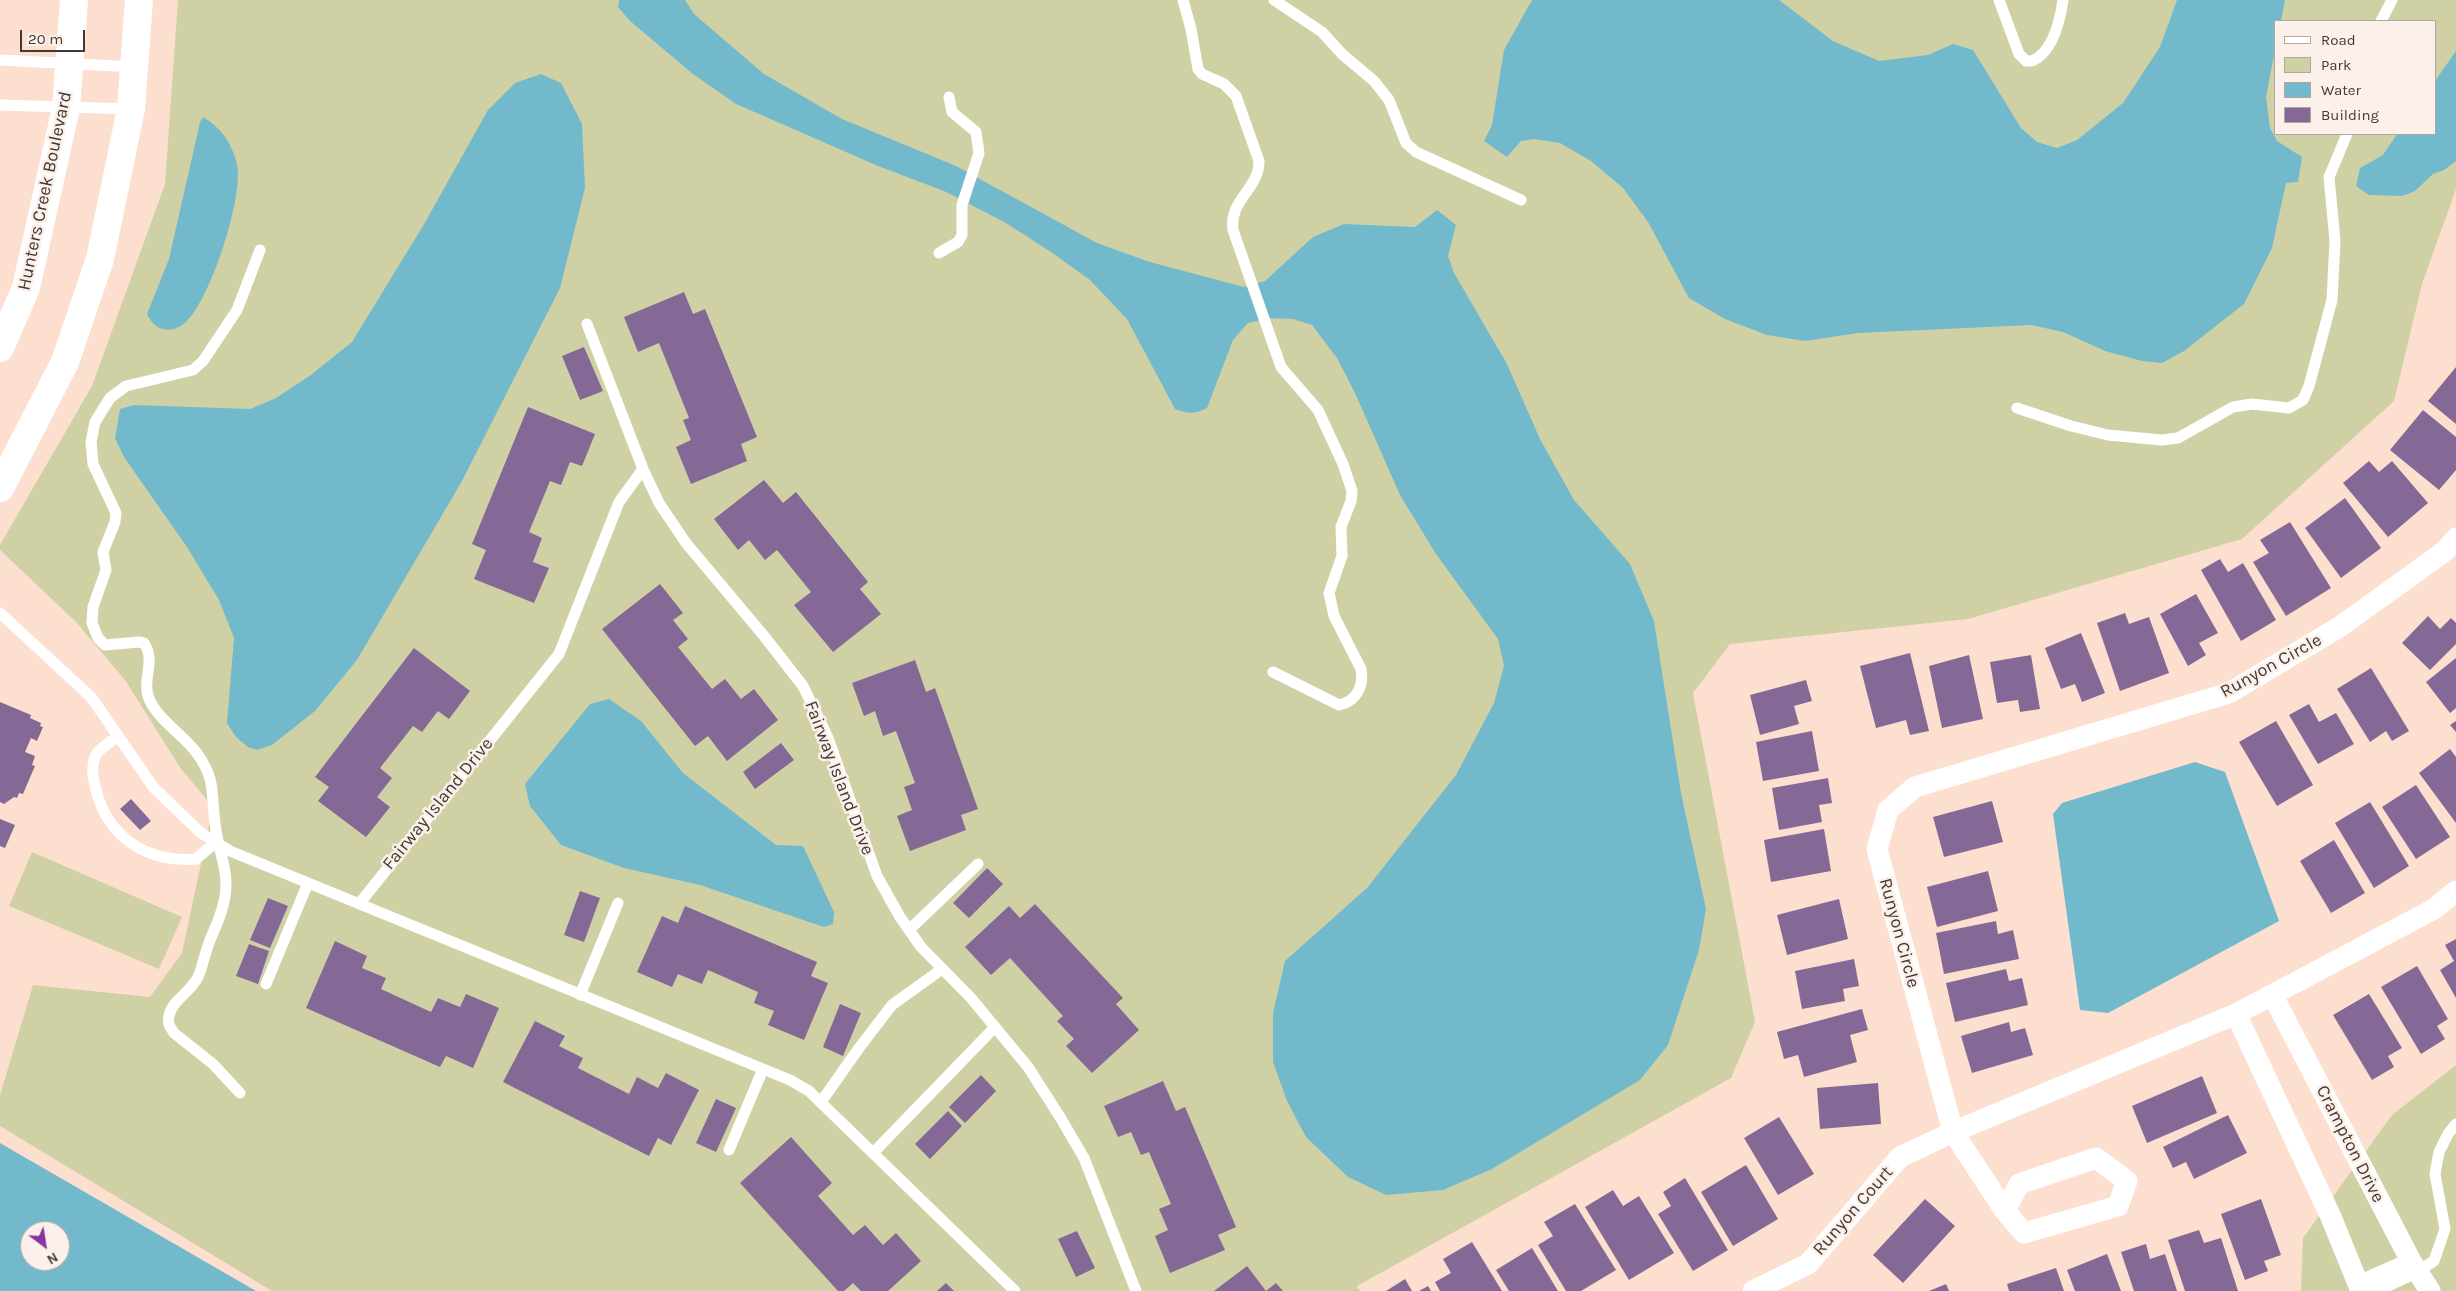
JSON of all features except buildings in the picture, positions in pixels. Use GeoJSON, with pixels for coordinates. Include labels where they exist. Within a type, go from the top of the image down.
{"type":"FeatureCollection","features":[{"type":"Feature","properties":{"kind":"street","name":"Hunters Creek Boulevard"},"geometry":{"type":"LineString","coordinates":[[0,348],[26,288],[66,108],[74,0]]}},
{"type":"Feature","properties":{"kind":"street"},"geometry":{"type":"LineString","coordinates":[[0,488],[65,362],[100,259],[131,109],[139,0]]}},
{"type":"Feature","properties":{"kind":"street","name":"Runyon Circle"},"geometry":{"type":"LineString","coordinates":[[2004,1212],[2019,1184],[2096,1158],[2126,1181],[2118,1206],[2024,1233],[2004,1212],[1953,1132],[1876,849],[1888,810],[1915,787],[2229,693],[2341,626],[2452,550]]}},
{"type":"Feature","properties":{"kind":"street"},"geometry":{"type":"LineString","coordinates":[[1953,1132],[2236,1014],[2434,909],[2456,891]]}},
{"type":"Feature","properties":{"kind":"street","name":"Crampton Drive"},"geometry":{"type":"LineString","coordinates":[[2273,996],[2415,1268],[2430,1291]]}},
{"type":"Feature","properties":{"kind":"street"},"geometry":{"type":"LineString","coordinates":[[2236,1014],[2365,1289],[2415,1268]]}},
{"type":"Feature","properties":{"kind":"street","name":"Runyon Court"},"geometry":{"type":"LineString","coordinates":[[1753,1291],[1808,1264],[1900,1157],[1953,1132]]}},
{"type":"Feature","properties":{"kind":"lane"},"geometry":{"type":"LineString","coordinates":[[1184,0],[1198,68],[1202,74],[1224,84],[1236,96],[1259,161],[1259,170],[1254,180],[1236,206],[1232,218],[1233,230],[1281,367],[1318,410],[1352,491],[1351,501],[1341,527],[1342,556],[1329,593],[1334,616],[1356,658],[1362,678],[1358,694],[1346,703],[1339,705],[1273,672]]}},
{"type":"Feature","properties":{"kind":"lane"},"geometry":{"type":"LineString","coordinates":[[1274,0],[1322,32],[1342,54],[1374,81],[1389,100],[1406,143],[1416,152],[1521,200]]}},
{"type":"Feature","properties":{"kind":"lane"},"geometry":{"type":"LineString","coordinates":[[1998,0],[2019,54],[2026,61],[2032,61],[2044,52],[2058,27],[2063,0]]}},
{"type":"Feature","properties":{"kind":"lane"},"geometry":{"type":"LineString","coordinates":[[2382,20],[2392,0]]}},
{"type":"Feature","properties":{"kind":"lane"},"geometry":{"type":"LineString","coordinates":[[0,60],[135,67]]}},
{"type":"Feature","properties":{"kind":"lane"},"geometry":{"type":"LineString","coordinates":[[939,253],[958,242],[962,235],[962,205],[979,153],[979,141],[976,132],[952,112],[949,97]]}},
{"type":"Feature","properties":{"kind":"lane"},"geometry":{"type":"LineString","coordinates":[[0,105],[131,109]]}},
{"type":"Feature","properties":{"kind":"lane"},"geometry":{"type":"LineString","coordinates":[[2017,408],[2071,426],[2108,435],[2162,440],[2178,438],[2224,410],[2241,404],[2280,409],[2296,406],[2303,400],[2309,386],[2332,300],[2335,241],[2330,177],[2347,135]]}},
{"type":"Feature","properties":{"kind":"lane"},"geometry":{"type":"LineString","coordinates":[[240,1093],[219,1069],[174,1033],[169,1026],[168,1017],[172,1007],[192,988],[199,976],[206,950],[223,908],[226,870],[214,823],[213,783],[196,752],[150,702],[146,690],[150,667],[147,647],[144,643],[139,642],[105,645],[98,638],[92,623],[92,607],[106,570],[103,552],[115,522],[116,512],[94,464],[91,442],[95,422],[102,407],[110,398],[126,386],[193,370],[203,361],[237,310],[260,250]]}},
{"type":"Feature","properties":{"kind":"lane","name":"Fairway Island Drive"},"geometry":{"type":"LineString","coordinates":[[587,324],[643,469],[659,503],[686,543],[803,686],[828,738],[878,876],[921,947],[995,1027],[1028,1067],[1084,1158],[1136,1291]]}},
{"type":"Feature","properties":{"kind":"lane","name":"Fairway Island Drive"},"geometry":{"type":"LineString","coordinates":[[359,904],[559,654],[619,502],[643,469]]}},
{"type":"Feature","properties":{"kind":"lane"},"geometry":{"type":"LineString","coordinates":[[0,614],[91,697],[154,788],[201,833],[230,851],[763,1069],[809,1091],[1015,1291]]}},
{"type":"Feature","properties":{"kind":"lane"},"geometry":{"type":"LineString","coordinates":[[118,736],[98,752],[93,763],[93,778],[98,796],[106,816],[115,829],[130,844],[146,853],[166,858],[196,859],[218,843]]}},
{"type":"Feature","properties":{"kind":"lane"},"geometry":{"type":"LineString","coordinates":[[909,930],[978,864]]}},
{"type":"Feature","properties":{"kind":"lane"},"geometry":{"type":"LineString","coordinates":[[266,984],[308,883]]}},
{"type":"Feature","properties":{"kind":"lane"},"geometry":{"type":"LineString","coordinates":[[580,995],[618,903]]}},
{"type":"Feature","properties":{"kind":"lane"},"geometry":{"type":"LineString","coordinates":[[821,1102],[892,1005],[942,969]]}},
{"type":"Feature","properties":{"kind":"lane"},"geometry":{"type":"LineString","coordinates":[[873,1153],[995,1027]]}},
{"type":"Feature","properties":{"kind":"lane"},"geometry":{"type":"LineString","coordinates":[[729,1150],[763,1069]]}},
{"type":"Feature","properties":{"kind":"lane"},"geometry":{"type":"LineString","coordinates":[[2415,1268],[2434,1261],[2445,1229],[2442,1202],[2435,1174],[2439,1152],[2448,1134],[2456,1124]]}},
{"type":"Feature","properties":{"kind":"green space"},"geometry":{"type":"Polygon","coordinates":[[[178,0],[2456,0],[2456,189],[2422,284],[2394,401],[2242,539],[1968,619],[1730,644],[1693,693],[1755,1022],[1731,1078],[1357,1286],[1360,1291],[272,1291],[0,1126],[0,1095],[33,985],[150,997],[182,953],[213,807],[181,769],[125,680],[76,622],[0,550],[0,545],[92,386],[165,184],[178,0]]]}},
{"type":"Feature","properties":{"kind":"green space"},"geometry":{"type":"Polygon","coordinates":[[[32,852],[182,917],[159,969],[9,906],[32,852]]]}},
{"type":"Feature","properties":{"kind":"green space"},"geometry":{"type":"Polygon","coordinates":[[[2456,1065],[2456,1291],[2301,1291],[2303,1238],[2392,1115],[2456,1065]]]}},
{"type":"Feature","properties":{"kind":"water"},"geometry":{"type":"Polygon","coordinates":[[[619,0],[685,0],[694,14],[764,74],[842,119],[956,166],[1097,243],[1150,262],[1244,287],[1265,281],[1313,237],[1344,224],[1415,227],[1437,210],[1456,225],[1448,256],[1454,273],[1507,364],[1540,439],[1574,500],[1630,564],[1654,621],[1681,793],[1706,909],[1699,950],[1668,1045],[1640,1080],[1492,1169],[1443,1190],[1386,1195],[1348,1177],[1306,1137],[1287,1101],[1273,1062],[1273,1013],[1285,961],[1367,888],[1456,775],[1494,703],[1504,666],[1498,639],[1436,554],[1400,495],[1355,393],[1337,358],[1312,325],[1293,319],[1269,318],[1248,323],[1233,340],[1207,408],[1191,413],[1175,409],[1127,319],[1090,280],[1006,223],[944,191],[878,166],[736,104],[693,74],[630,21],[618,7],[619,0]]]}},
{"type":"Feature","properties":{"kind":"water"},"geometry":{"type":"Polygon","coordinates":[[[1532,0],[1779,0],[1833,41],[1879,61],[1928,55],[1953,44],[1973,50],[2021,128],[2037,142],[2057,148],[2077,140],[2123,103],[2160,47],[2177,0],[2285,0],[2281,20],[2274,20],[2274,55],[2266,97],[2270,128],[2277,141],[2302,157],[2298,182],[2286,183],[2272,248],[2244,304],[2184,351],[2162,363],[2142,361],[2105,351],[2063,332],[2031,325],[1858,333],[1805,341],[1767,335],[1725,319],[1689,298],[1648,222],[1623,188],[1591,161],[1560,143],[1534,139],[1521,141],[1507,157],[1484,141],[1492,125],[1504,50],[1532,0]]]}},
{"type":"Feature","properties":{"kind":"water"},"geometry":{"type":"Polygon","coordinates":[[[2456,51],[2456,161],[2444,170],[2433,174],[2415,191],[2402,196],[2369,195],[2356,186],[2360,168],[2383,155],[2396,135],[2436,135],[2436,80],[2456,51]]]}},
{"type":"Feature","properties":{"kind":"water"},"geometry":{"type":"Polygon","coordinates":[[[541,74],[561,83],[582,124],[585,188],[560,288],[462,481],[357,660],[315,711],[272,745],[257,750],[248,747],[236,737],[227,723],[234,638],[219,600],[187,547],[124,457],[115,438],[120,409],[134,405],[250,409],[276,398],[311,375],[352,342],[423,226],[488,110],[515,83],[541,74]]]}},
{"type":"Feature","properties":{"kind":"water"},"geometry":{"type":"Polygon","coordinates":[[[203,117],[221,131],[233,150],[238,180],[235,200],[223,247],[205,293],[186,322],[175,329],[169,330],[154,324],[147,314],[169,259],[200,122],[203,117]]]}},
{"type":"Feature","properties":{"kind":"water"},"geometry":{"type":"Polygon","coordinates":[[[609,699],[641,721],[683,773],[776,845],[803,846],[834,912],[833,924],[824,927],[700,885],[624,868],[561,845],[530,806],[525,784],[590,704],[609,699]]]}},
{"type":"Feature","properties":{"kind":"water"},"geometry":{"type":"Polygon","coordinates":[[[2195,762],[2225,772],[2279,921],[2108,1013],[2080,1010],[2053,814],[2062,803],[2195,762]]]}},
{"type":"Feature","properties":{"kind":"water"},"geometry":{"type":"Polygon","coordinates":[[[0,1143],[256,1291],[0,1291],[0,1143]]]}}]}
